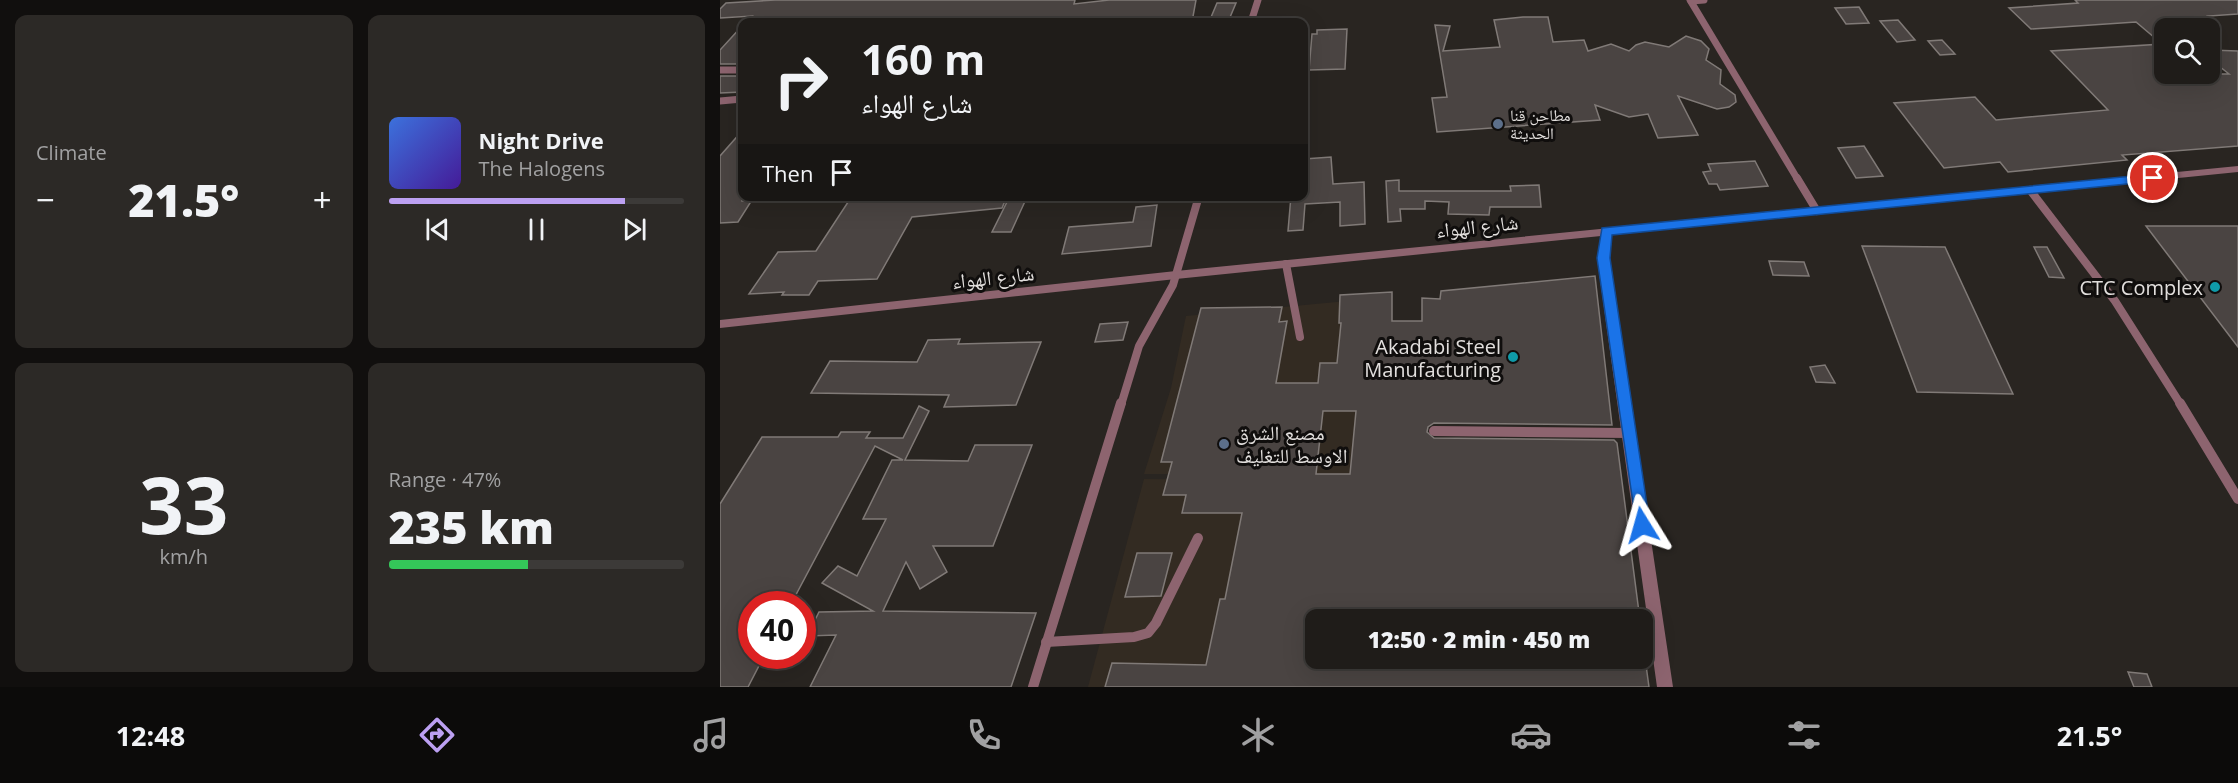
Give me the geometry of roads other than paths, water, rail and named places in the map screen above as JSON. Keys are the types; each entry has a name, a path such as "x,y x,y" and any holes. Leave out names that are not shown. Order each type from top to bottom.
{"street":[{"name":"شارع الهواء","path":"720,324 1176,275 2238,169"},
{"path":"1607,231 1603,258 1665,687"}],"lane":[{"path":"1252,18 1258,0"},
{"path":"1704,0 1690,1 1816,211"},
{"path":"720,70 738,70"},
{"path":"720,101 738,99"},
{"path":"2030,190 2075,243 2122,310 2238,499"},
{"path":"1033,687 1139,346 1176,275 1198,201"},
{"path":"1286,264 1300,337"},
{"path":"1434,431 1629,433"},
{"path":"1046,642 1134,637 1148,633 1156,623 1198,538"}],"place":[{"name":"مطاحن قنا الحديثة","path":"1498,124"},
{"name":"CTC Complex","path":"2215,287"},
{"name":"Akadabi Steel Manufacturing","path":"1513,357"},
{"name":"مصنع الشرق الاوسط للتغليف","path":"1224,444"}]}
